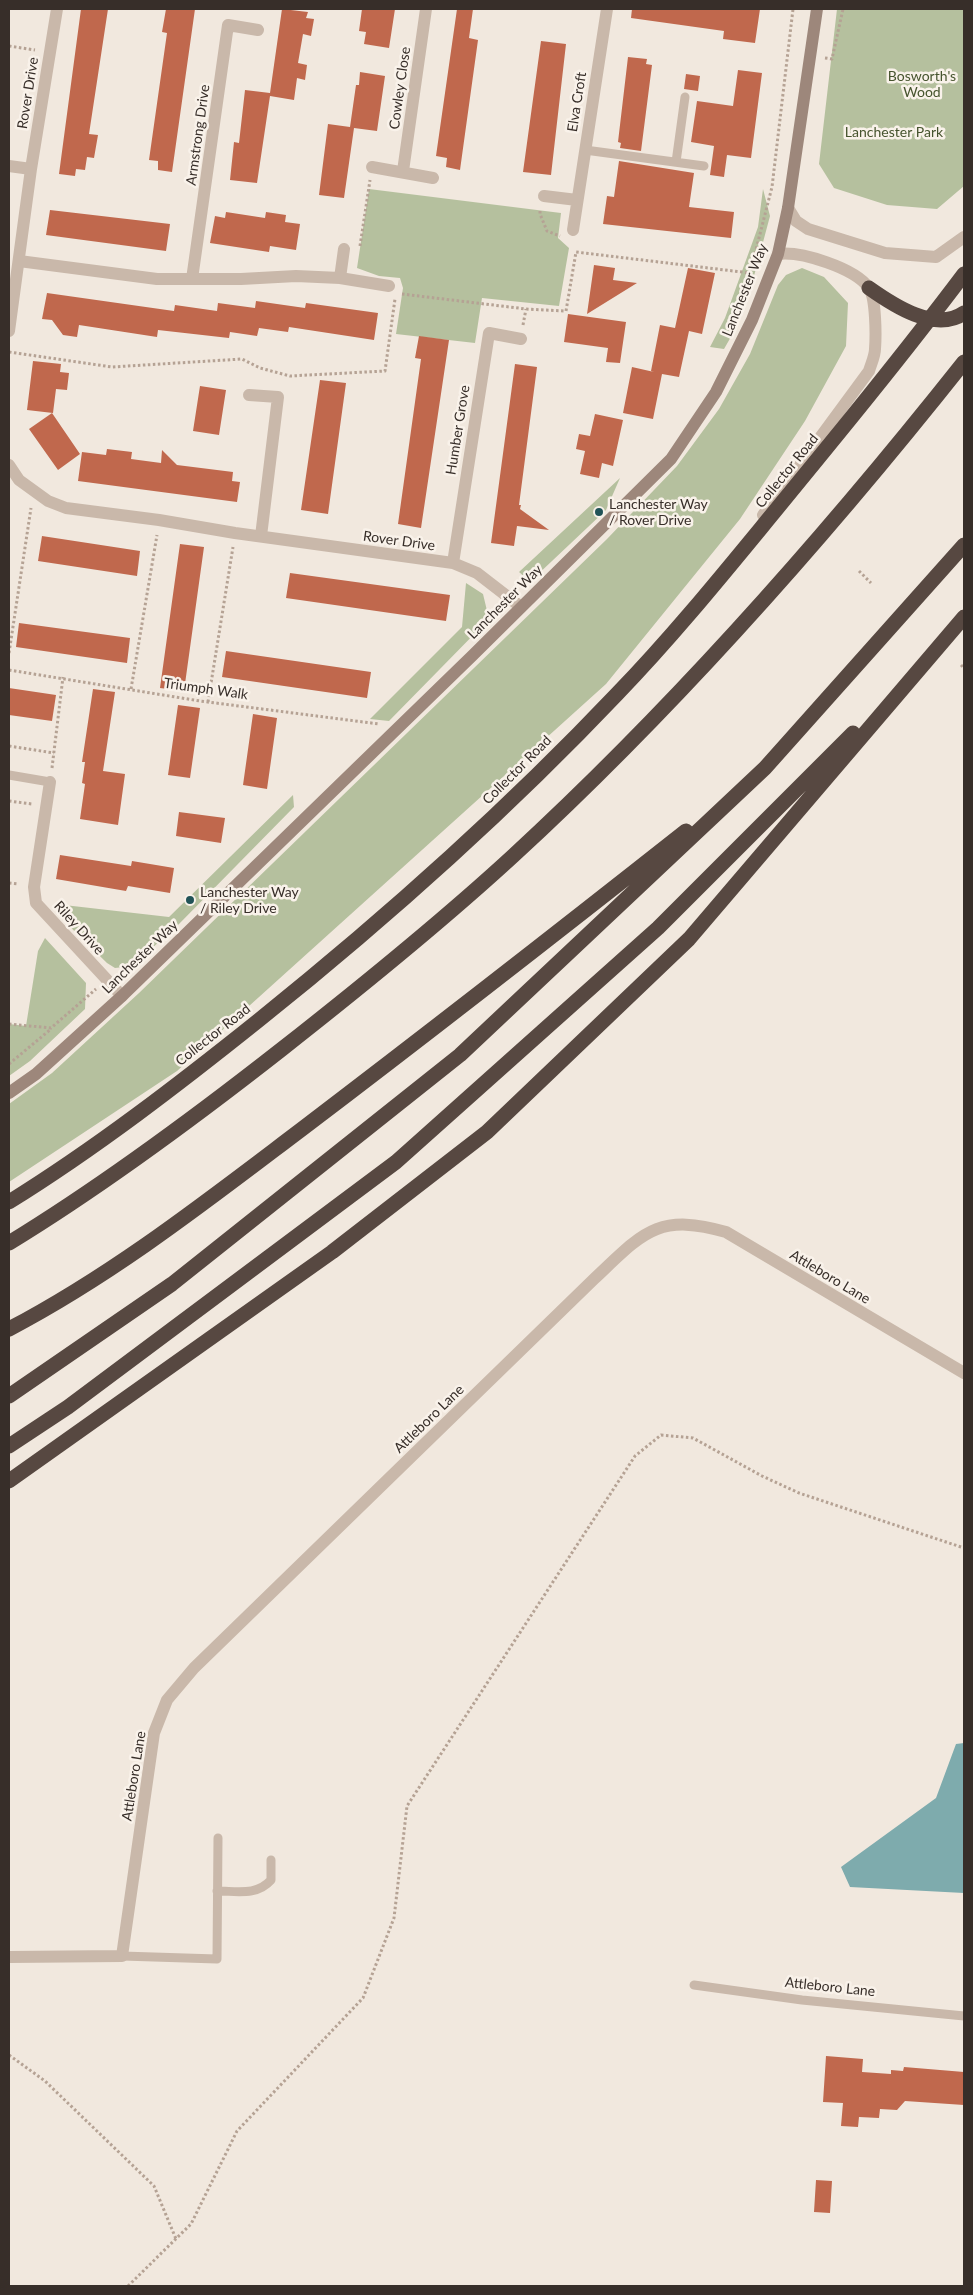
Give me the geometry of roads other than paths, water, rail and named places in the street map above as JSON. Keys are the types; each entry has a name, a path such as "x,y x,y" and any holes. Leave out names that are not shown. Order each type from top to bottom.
{"highway":[{"name":"Collector Road","path":"9,1202 44,1180 198,1069 352,945 488,822 617,694 695,608 882,381 964,274"},
{"path":"869,288 892,305 930,319 956,318 964,312"},
{"path":"9,1243 60,1212 222,1096 378,974 514,856 645,728 829,528 964,362"},
{"path":"9,1396 172,1284 460,1055 765,768 964,545"},
{"path":"9,1481 332,1252 487,1132 689,939 964,617"},
{"path":"9,1446 68,1407 396,1162 658,928 934,652"},
{"path":"9,1329 50,1307 180,1221 455,1013 765,768"}],"street":[{"name":"Rover Drive","path":"9,331 16,263 57,9"},
{"name":"Cowley Close","path":"403,171 426,9"},
{"name":"Elva Croft","path":"570,234 607,9"},
{"name":"Lanchester Way","path":"9,1093 36,1074 122,996 671,459 716,392 752,320 778,254 788,208 817,9"},
{"name":"Armstrong Drive","path":"192,278 228,25 258,30"},
{"path":"9,166 31,169"},
{"path":"372,167 403,171 433,178"},
{"path":"544,196 577,200"},
{"path":"788,208 796,221 808,229 885,253 936,257 964,237"},
{"path":"340,278 344,249"},
{"path":"695,608 869,371 875,350 873,306 869,288 851,273 806,255 778,254"},
{"path":"16,263 157,279 241,279 296,276 340,278 389,286"},
{"name":"Humber Grove","path":"453,563 489,334 522,339"},
{"path":"250,395 278,397 261,536"},
{"name":"Rover Drive","path":"9,466 19,480 48,501 66,508 453,563 478,573 521,607"},
{"name":"Riley Drive","path":"50,782 34,887 36,903 122,996"},
{"name":"Attleboro Lane","path":"122,1956 154,1733 167,1700 194,1668 632,1243 651,1230 676,1223 703,1226 726,1232 959,1370"},
{"path":"9,1957 122,1956"}],"lane":[{"path":"676,162 685,97"},
{"path":"585,150 704,166"},
{"path":"9,776 50,782"},
{"path":"122,1956 217,1959 218,1838"},
{"path":"217,1891 253,1891 264,1887 271,1880 271,1860"},
{"name":"Attleboro Lane","path":"694,1985 802,2000 964,2016"}],"water":[{"path":"964,1743 964,1893 850,1887 841,1867 936,1798 956,1744"}],"place":[{"name":"Lanchester Way / Rover Drive","path":"599,512"},
{"name":"Lanchester Way / Riley Drive","path":"190,900"}],"park label":[{"name":"Bosworth's Wood","path":"922,84"},
{"name":"Lanchester Park","path":"894,132"}]}
